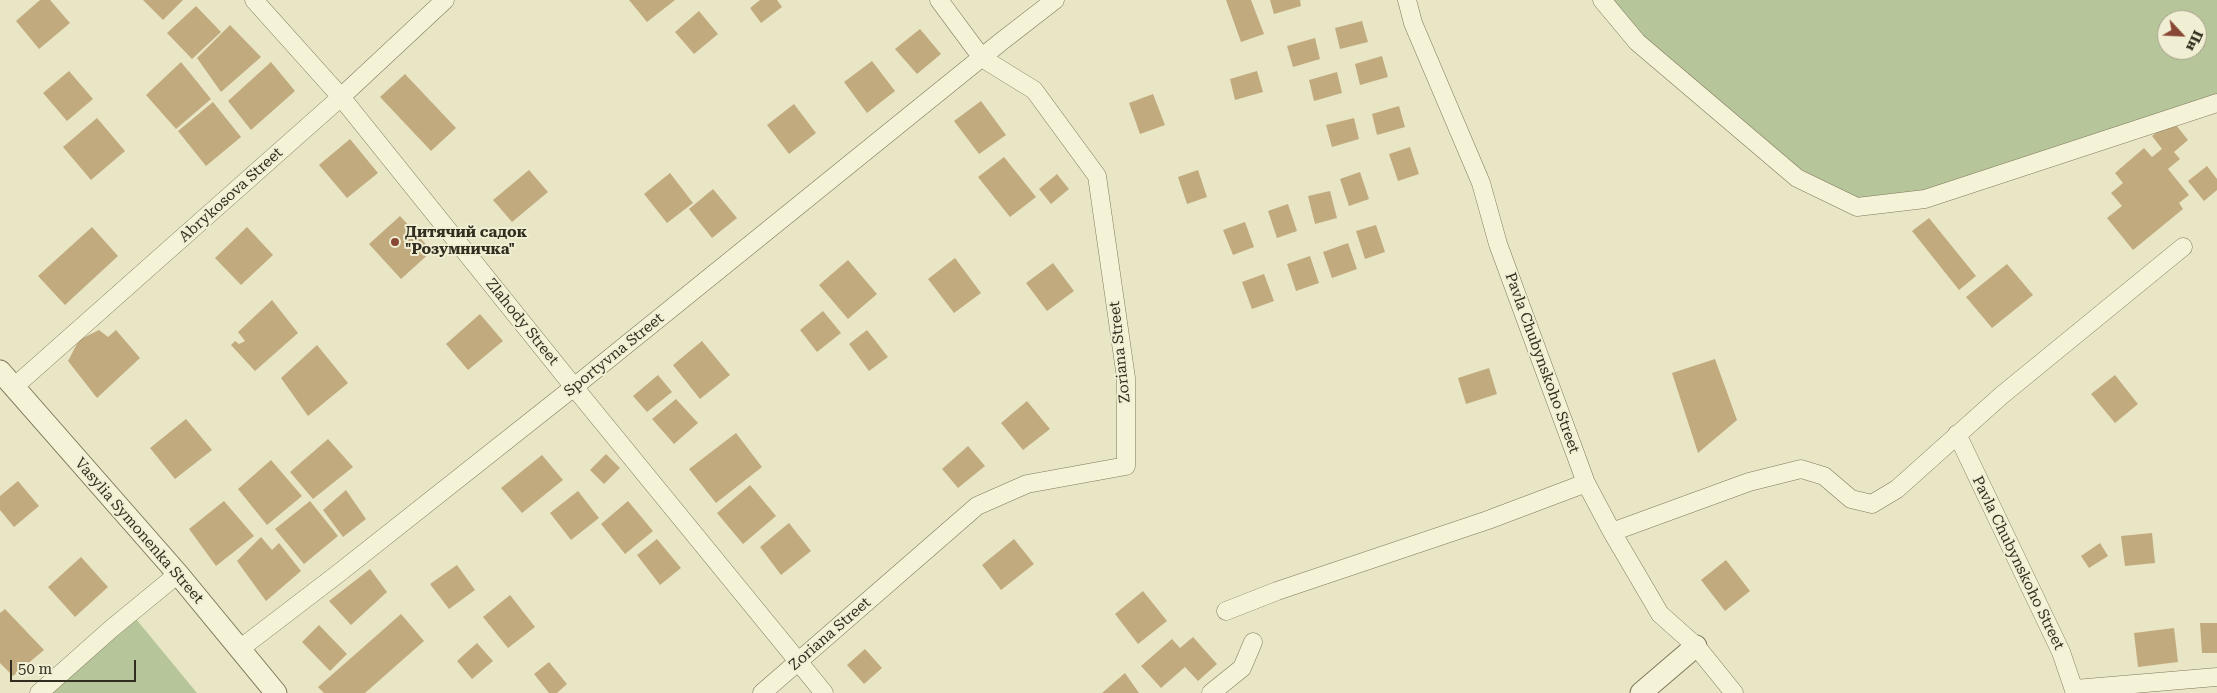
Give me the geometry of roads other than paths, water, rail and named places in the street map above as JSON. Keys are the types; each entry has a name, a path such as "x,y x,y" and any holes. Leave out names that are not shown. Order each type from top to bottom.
{"street":[{"name":"Zlahody Street","path":"254,0 341,97 574,387 824,693"},
{"name":"Abrykosova Street","path":"14,387 341,97 445,0"},
{"path":"939,0 982,58"},
{"name":"Sportyvna Street","path":"241,648 574,387 1055,0"},
{"name":"Pavla Chubynskoho Street","path":"1407,0 1413,24 1481,183 1498,244 1586,482 1612,532 1660,614 1696,646 1734,693"},
{"path":"1602,0 1637,42 1797,178 1856,207 1924,199 2217,103"},
{"name":"Zoriana Street","path":"762,693 977,506 1027,484 1126,466 1126,378 1097,176 1034,90 982,58"},
{"path":"1612,532 1749,482 1801,469 1824,476 1851,499 1872,504 1897,489 1957,434 2183,247"},
{"name":"Vasylia Symonenka Street","path":"0,371 178,574 241,648 276,693"},
{"name":"Pavla Chubynskoho Street","path":"1957,434 2061,652 2075,691"},
{"path":"1226,611 1277,591 1488,520 1586,482"},
{"path":"39,693 111,629 178,574"},
{"path":"1211,693 1242,668 1253,642"},
{"path":"1641,693 1696,646"},
{"path":"2075,691 2217,677"}],"place":[{"name":"Дитячий садок \"Розумничка\"","path":"395,242"}]}
